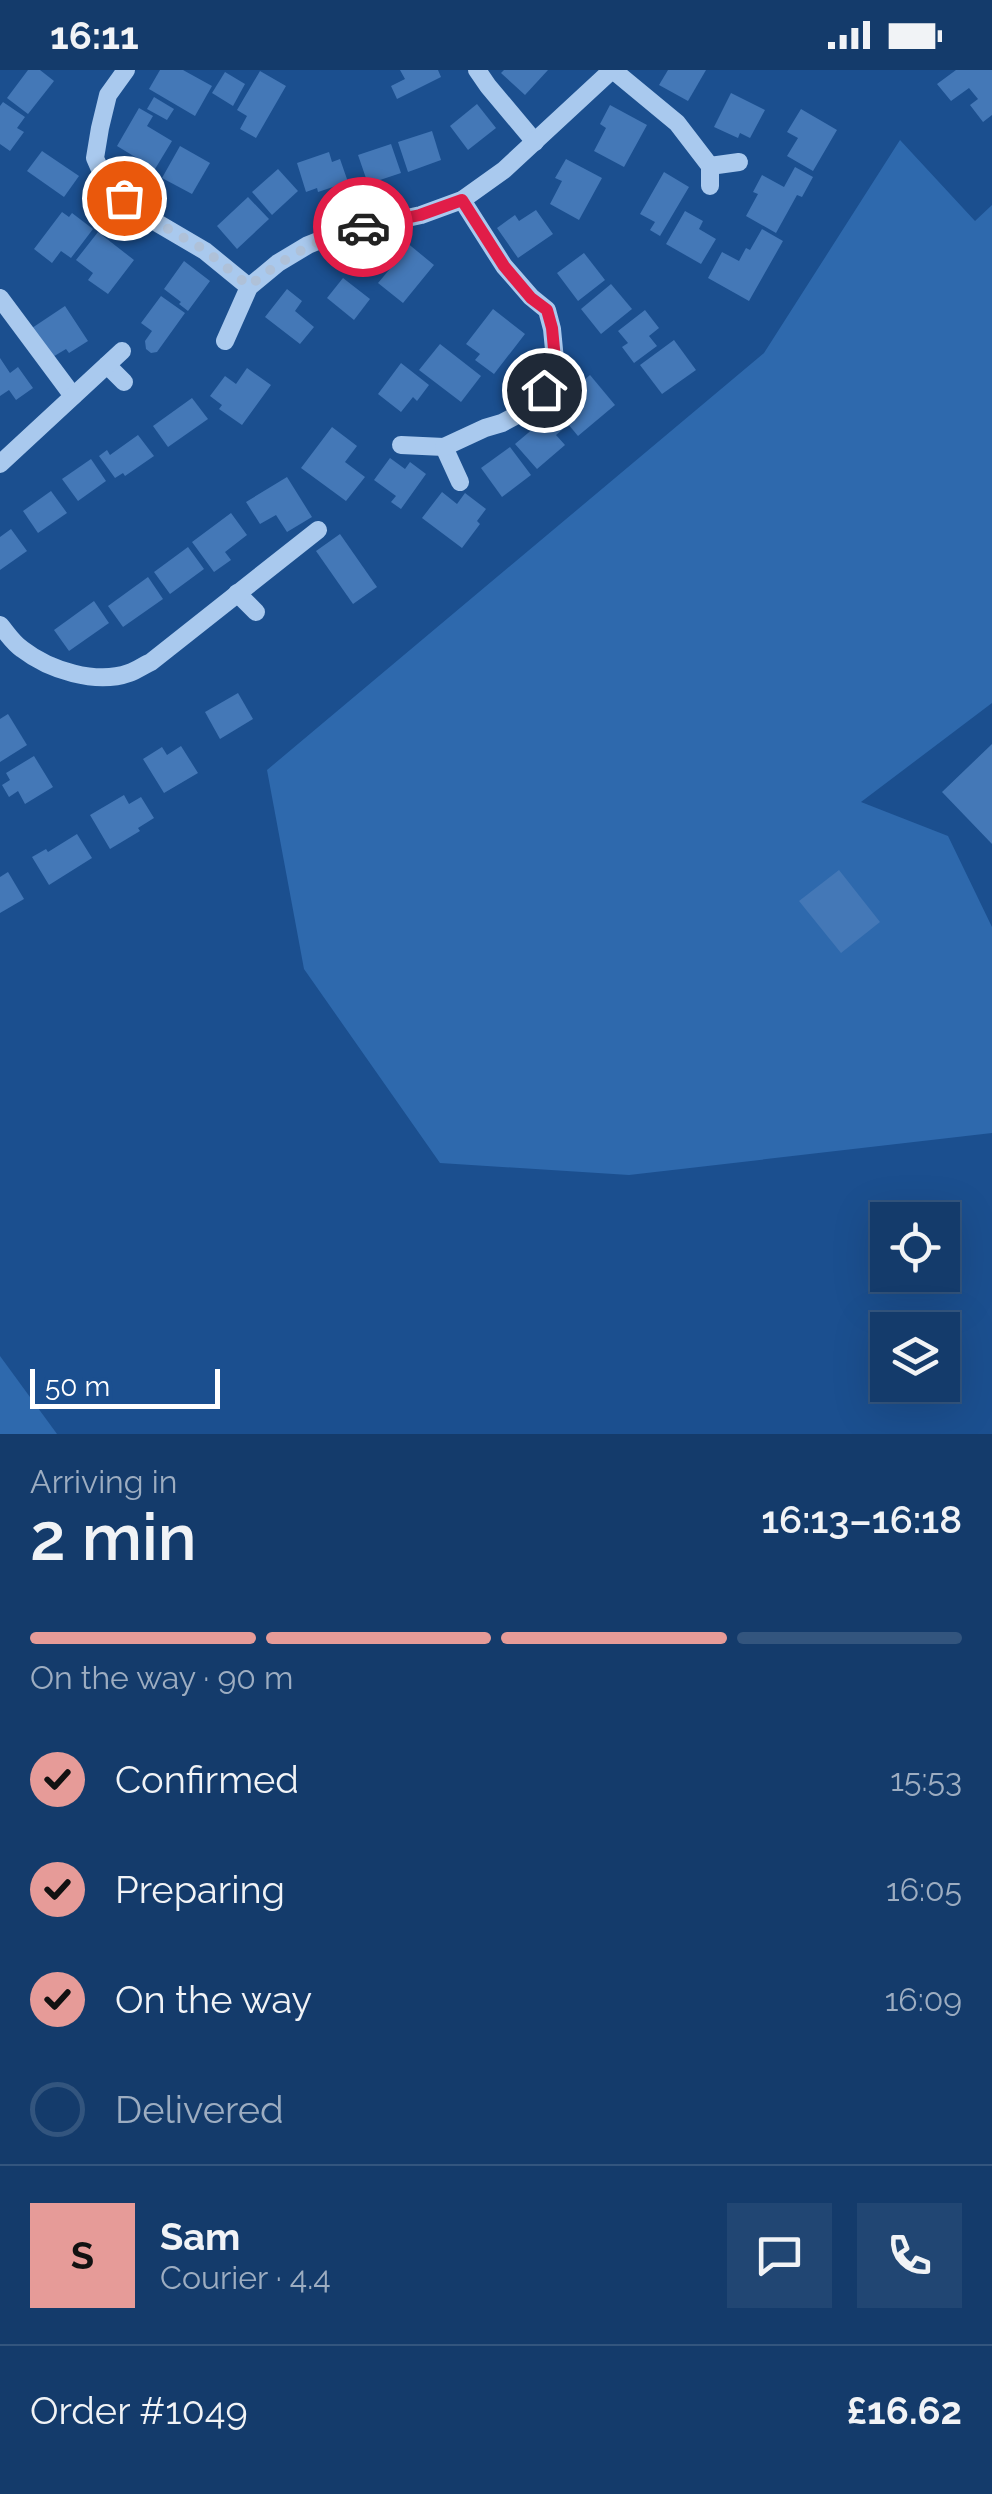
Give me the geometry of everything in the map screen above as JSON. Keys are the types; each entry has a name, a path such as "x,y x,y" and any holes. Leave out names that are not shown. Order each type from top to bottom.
{"street":[{"path":"126,70 108,95 96,158 105,181 142,214 205,250 249,286"},
{"path":"477,70 535,142"},
{"path":"225,340 249,286 278,263 338,233 420,215 462,200 504,170 612,70 677,123 710,176 739,162"},
{"path":"90,84 108,95"},
{"path":"401,446 444,446 502,423 528,409 556,370 547,310 531,298 504,266 462,200"},
{"path":"0,298 73,396"},
{"path":"0,464 122,351"},
{"path":"107,365 124,382"},
{"path":"444,446 460,482"},
{"path":"0,625 18,647 43,663 104,677 128,674 151,662 318,530"},
{"path":"237,593 256,612"}],"shaded area":[{"path":"900,140 975,221 992,205 992,703 861,802 948,836 992,927 992,1133 629,1175 440,1163 304,969 267,770 764,353"},
{"path":"0,1356 57,1434 0,1434"}],"building":[{"path":"28,70 40,70 54,81 28,114 7,98"},
{"path":"160,70 183,70 212,86 195,116 149,89"},
{"path":"400,70 438,70 441,77 397,99 391,86 405,79"},
{"path":"548,70 525,95 501,73"},
{"path":"668,70 706,70 688,101 659,85"},
{"path":"956,70 992,70 992,115 983,122 970,105 978,99 969,88 951,101 937,84"},
{"path":"260,71 286,86 256,138 240,129 247,116 237,110"},
{"path":"225,72 245,84 233,106 212,93"},
{"path":"731,93 765,110 750,138 740,133 738,138 714,127"},
{"path":"154,97 174,109 167,120 147,109"},
{"path":"3,102 25,117 17,128 24,132 10,151 0,144"},
{"path":"477,104 496,128 468,150 450,126"},
{"path":"610,105 647,125 624,167 594,151 606,128 600,124"},
{"path":"139,108 153,116 147,126 172,141 155,169 117,146"},
{"path":"801,109 837,130 813,171 787,156 798,138 787,132"},
{"path":"432,131 441,160 408,172 398,142"},
{"path":"391,144 401,173 368,184 358,155"},
{"path":"180,146 210,163 192,194 162,178"},
{"path":"42,151 79,176 64,197 27,171"},
{"path":"329,152 332,162 340,159 348,182 306,192 297,163"},
{"path":"566,159 602,178 579,220 550,204 562,181 555,178"},
{"path":"795,167 813,177 802,197 797,195 776,233 746,216 758,194 753,192 762,175 784,187"},
{"path":"278,169 298,191 272,215 252,192"},
{"path":"664,172 689,187 660,236 650,230 655,222 640,214"},
{"path":"248,197 269,219 237,249 217,226"},
{"path":"536,210 553,234 518,258 497,228 515,215 519,221"},
{"path":"685,211 703,221 699,229 716,239 701,264 666,244"},
{"path":"62,212 69,217 72,213 93,229 71,258 61,251 52,263 34,249"},
{"path":"762,229 783,241 749,301 708,278 722,252 739,261"},
{"path":"98,232 134,260 108,294 88,280 93,273 76,260"},
{"path":"406,242 434,265 403,303 378,283 400,257 396,253"},
{"path":"584,253 605,280 578,301 557,273"},
{"path":"184,261 210,281 188,311 164,289"},
{"path":"343,278 370,299 354,320 327,298"},
{"path":"611,284 632,309 601,334 581,309"},
{"path":"287,289 302,301 295,311 314,327 300,344 265,317"},
{"path":"161,296 185,313 157,352 151,353 145,341 152,331 141,323"},
{"path":"65,306 88,341 51,358 32,328"},
{"path":"493,309 525,334 494,374 475,360 480,354 466,344"},
{"path":"645,310 659,328 649,336 657,346 634,363 622,347 628,343 618,331"},
{"path":"674,340 696,370 662,394 640,365"},
{"path":"440,344 481,376 461,402 419,370"},
{"path":"0,358 10,373 18,367 33,388 16,400 9,390 0,396"},
{"path":"401,363 429,385 417,401 413,397 401,412 378,394"},
{"path":"247,368 271,385 242,425 219,409 222,405 210,396 225,376 236,384"},
{"path":"590,375 615,405 578,436 553,406"},
{"path":"192,398 208,419 168,447 153,426"},
{"path":"547,409 563,429 556,435 565,445 537,469 515,444 541,422 537,417"},
{"path":"332,427 357,446 345,462 365,477 346,501 301,468"},
{"path":"138,435 154,456 125,476 123,473 115,478 99,456 107,450 110,455"},
{"path":"510,447 531,475 502,497 481,468"},
{"path":"390,458 405,469 410,462 426,474 401,509 391,502 396,496 374,480"},
{"path":"91,459 106,481 78,501 62,479"},
{"path":"287,477 312,517 287,532 276,515 260,524 246,502"},
{"path":"51,491 67,513 38,533 23,511"},
{"path":"442,492 457,504 465,493 486,509 462,548 422,518"},
{"path":"231,513 247,535 225,552 231,560 214,572 192,542"},
{"path":"11,529 27,551 0,570 0,537"},
{"path":"340,534 377,587 353,604 316,551"},
{"path":"188,547 204,569 170,594 154,572"},
{"path":"148,577 163,599 123,627 108,606"},
{"path":"94,601 109,623 69,651 54,630"},
{"path":"238,693 253,719 220,739 205,712"},
{"path":"8,714 27,745 0,762 0,719"},
{"path":"992,744 992,844 942,792"},
{"path":"181,746 198,773 164,793 143,759 162,747 167,755"},
{"path":"34,756 53,787 25,804 18,791 9,797 2,785 10,780 6,773"},
{"path":"124,795 129,804 141,797 154,818 110,849 90,815"},
{"path":"77,834 92,858 49,885 32,857"},
{"path":"839,870 880,922 841,953 799,901"},
{"path":"8,872 24,899 0,913 0,877"}],"way so far":[{"path":"124,198 142,214 205,250 249,286 308,245 363,227"}],"route":[{"path":"363,227 420,215 462,200 504,266 531,298 547,310 556,370 544,390"}]}
